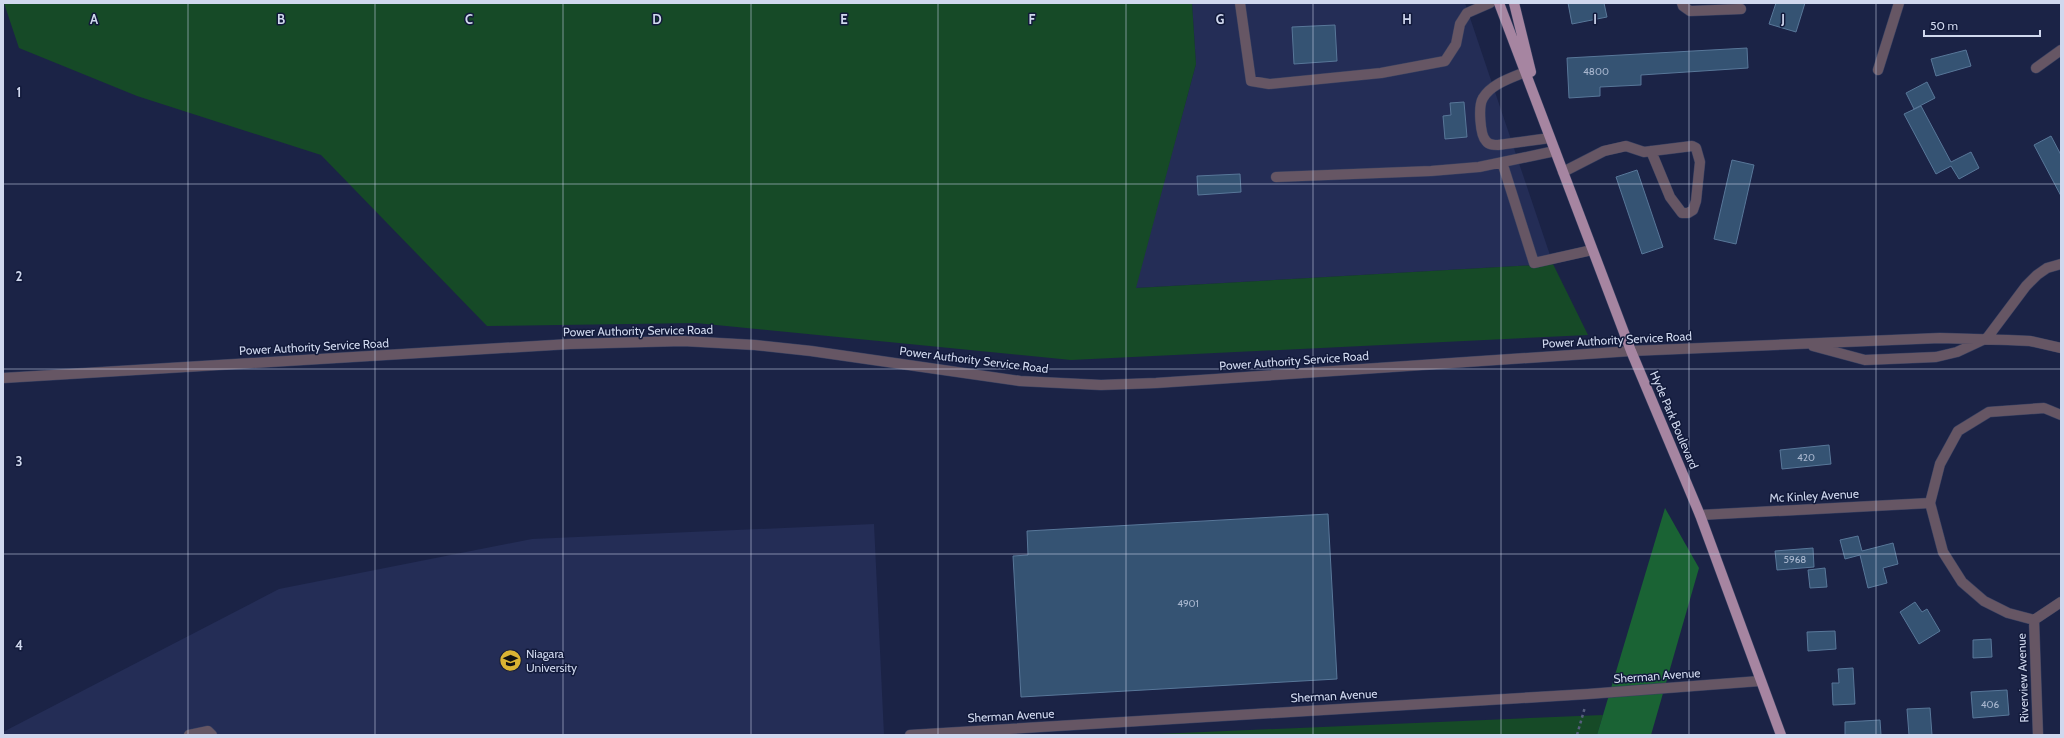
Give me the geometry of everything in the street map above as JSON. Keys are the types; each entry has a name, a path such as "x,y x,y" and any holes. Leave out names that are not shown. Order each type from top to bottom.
{"main road":[{"name":"Hyde Park Boulevard","path":"1499,3 1631,351 1700,515 1781,735"},
{"name":"Hyde Park Boulevard","path":"1514,3 1542,116"}],"street":[{"path":"1240,3 1251,81 1270,84 1381,73 1445,61 1456,44 1460,24 1467,13 1490,3"},
{"path":"1682,3 1683,6 1690,11 1741,9"},
{"path":"1878,70 1899,3"},
{"path":"2036,68 2061,50"},
{"path":"1525,72 1499,83 1483,98 1480,108 1485,141 1498,145 1550,138"},
{"path":"1563,172 1604,151 1626,146 1644,152 1651,151 1692,146 1696,148 1700,162 1696,201 1693,210 1682,214 1673,204 1651,151"},
{"path":"1276,177 1431,172 1478,167 1555,151"},
{"path":"1502,162 1534,263 1592,250"},
{"path":"1803,343 1865,360 1946,356 1987,338 2026,286 2037,275 2047,268 2061,264"},
{"name":"Power Authority Service Road","path":"3,378 570,344 668,341 755,345 811,351 994,378 1046,383 1101,385 1164,383 1631,351 1803,343 1940,338 1987,338 2030,341 2061,348"},
{"path":"2061,415 2044,408 1989,412 1958,431 1940,464 1930,503 1943,552 1962,582 1984,601 2008,613 2034,620 2061,602"},
{"name":"Mc Kinley Avenue","path":"1700,515 1930,503"},
{"name":"Riverview Avenue","path":"2034,620 2038,735"},
{"name":"Sherman Avenue","path":"910,735 1588,694 1760,681"},
{"path":"189,735 208,731 212,735"}],"path":[{"path":"1577,735 1588,694"}],"shaded area":[{"path":"1192,3 1465,3 1553,264 1135,288 1196,64"},
{"name":"Niagara University","path":"874,524 884,735 3,735 3,732 279,589 532,539"}],"green space":[{"path":"4,3 1192,3 1196,64 1136,288 1553,264 1588,335 1071,360 696,323 487,326 321,155 137,96 19,48"},
{"path":"1665,508 1699,568 1651,735 1597,735"},
{"path":"1603,715 1597,735 1157,735 1157,734"}],"building":[{"path":"1568,3 1604,3 1607,17 1572,24"},
{"path":"1776,3 1805,3 1796,32 1769,24"},
{"path":"1335,25 1337,61 1294,64 1292,27"},
{"path":"1747,48 1748,68 1641,75 1641,85 1600,87 1600,96 1569,98 1567,58"},
{"path":"1966,50 1971,66 1936,76 1931,59"},
{"path":"1927,82 1935,98 1914,109 1906,93"},
{"path":"1464,102 1467,137 1445,139 1443,116 1451,115 1450,103"},
{"path":"1921,106 1951,162 1971,152 1979,168 1959,179 1951,166 1936,174 1904,114"},
{"path":"2051,136 2061,155 2061,196 2034,145"},
{"path":"1732,160 1754,165 1736,244 1714,239"},
{"path":"1637,170 1663,247 1642,254 1616,177"},
{"path":"1240,174 1241,192 1198,195 1197,176"},
{"path":"1829,445 1831,464 1782,469 1780,450"},
{"path":"1328,514 1337,679 1021,697 1013,556 1028,555 1027,531"},
{"path":"1858,536 1862,551 1893,543 1898,564 1883,568 1887,583 1868,588 1860,555 1845,559 1840,540"},
{"path":"1813,548 1814,567 1777,570 1775,551"},
{"path":"1825,568 1827,587 1810,588 1808,570"},
{"path":"1915,602 1922,612 1927,609 1940,631 1919,644 1900,612"},
{"path":"1835,631 1836,649 1808,651 1807,632"},
{"path":"1991,639 1992,657 1973,658 1973,640"},
{"path":"1853,668 1855,704 1833,705 1832,683 1839,683 1838,669"},
{"path":"2007,690 2009,715 1973,718 1971,692"},
{"path":"1930,708 1932,735 1909,735 1907,709"},
{"path":"1880,720 1881,735 1845,735 1845,722"}],"place":[{"name":"Niagara University","path":"511,661"}]}
